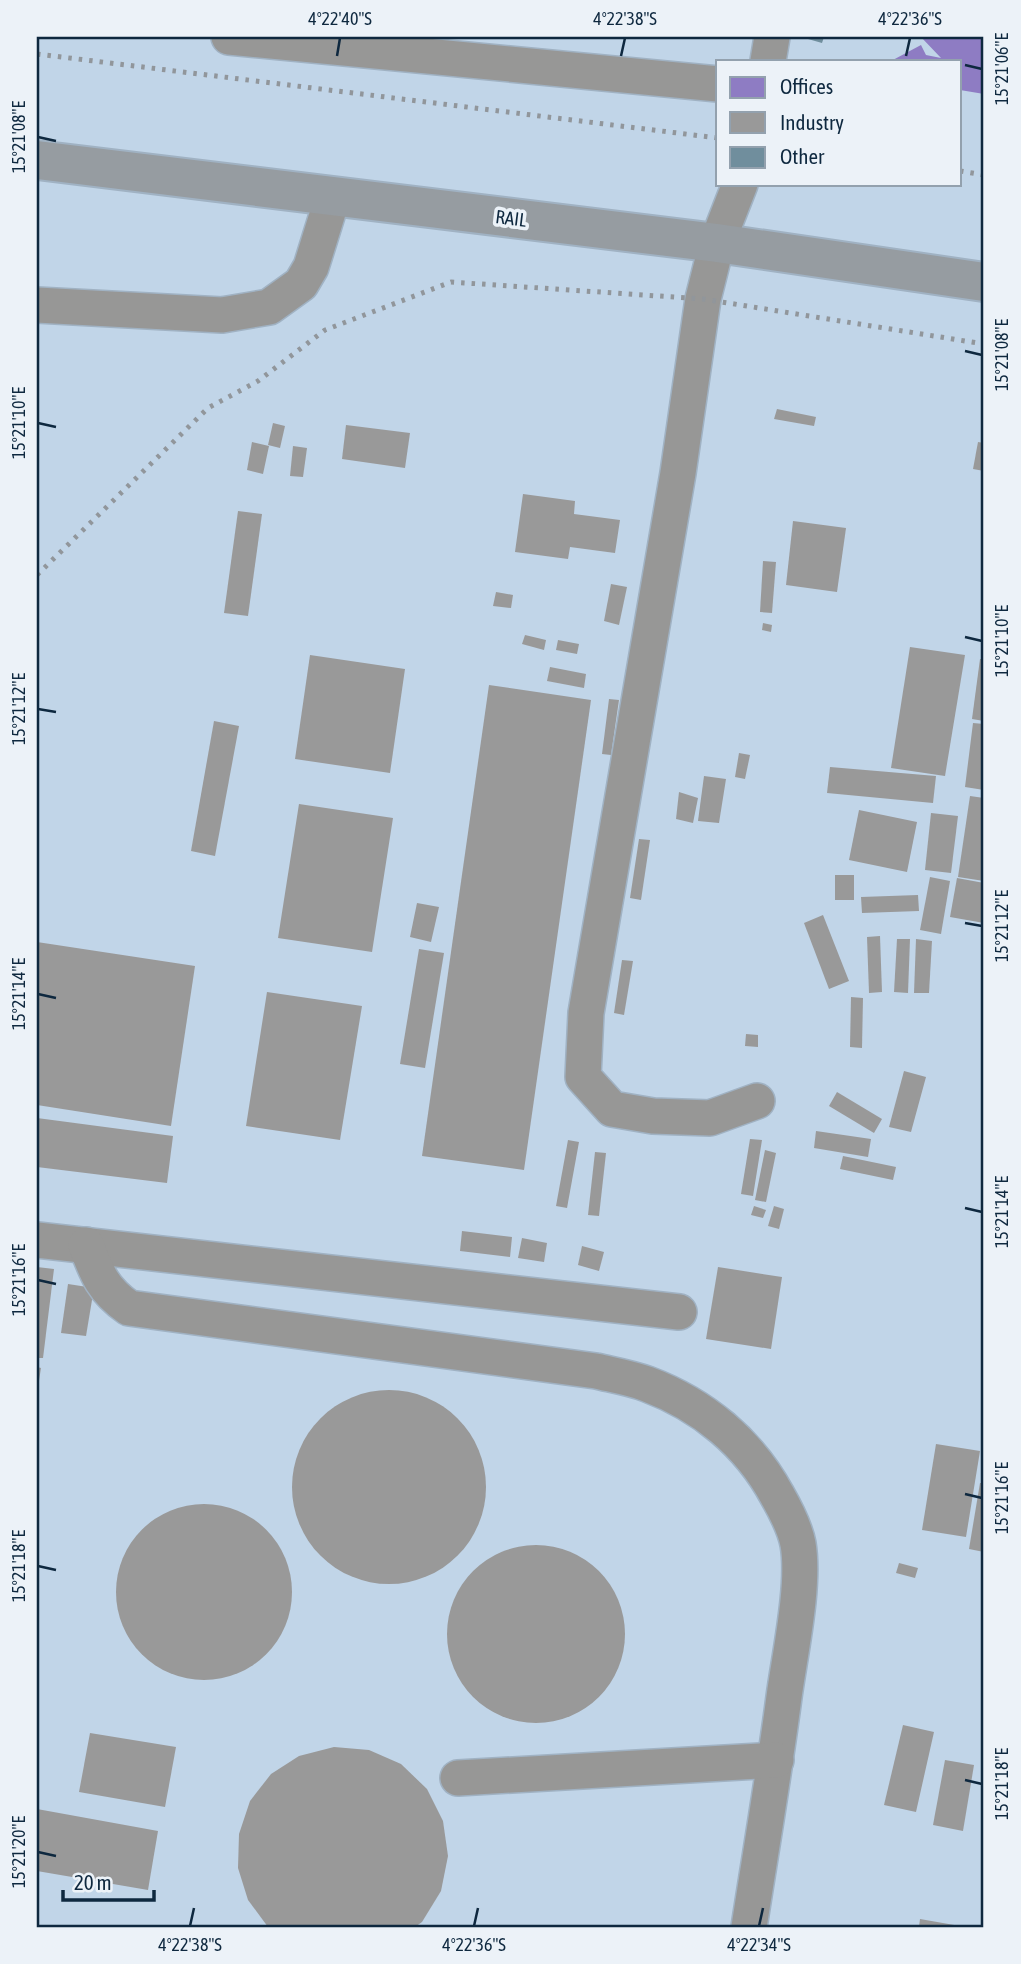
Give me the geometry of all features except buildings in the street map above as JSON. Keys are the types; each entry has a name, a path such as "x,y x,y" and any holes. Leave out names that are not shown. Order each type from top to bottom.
{"main road":[{"name":"RAIL","path":"37,160 717,243 984,282"}],"street":[{"path":"229,37 716,84"},
{"path":"768,60 772,37"},
{"path":"739,186 717,243 703,299 676,486 586,1013 583,1077 612,1109 653,1116 710,1118 757,1101"},
{"path":"37,305 222,315 269,307 301,284 311,267 333,196"},
{"path":"37,1240 679,1312"},
{"path":"86,1245 98,1276 111,1296 129,1308 596,1371 646,1384 685,1401 746,1447 782,1503 798,1543 799,1589 776,1760 749,1927"},
{"path":"458,1778 776,1760"}],"railway":[{"path":"37,54 716,138"},
{"path":"962,171 984,175"},
{"path":"37,575 208,408 258,381 325,330 451,282 703,299 984,344"}]}
